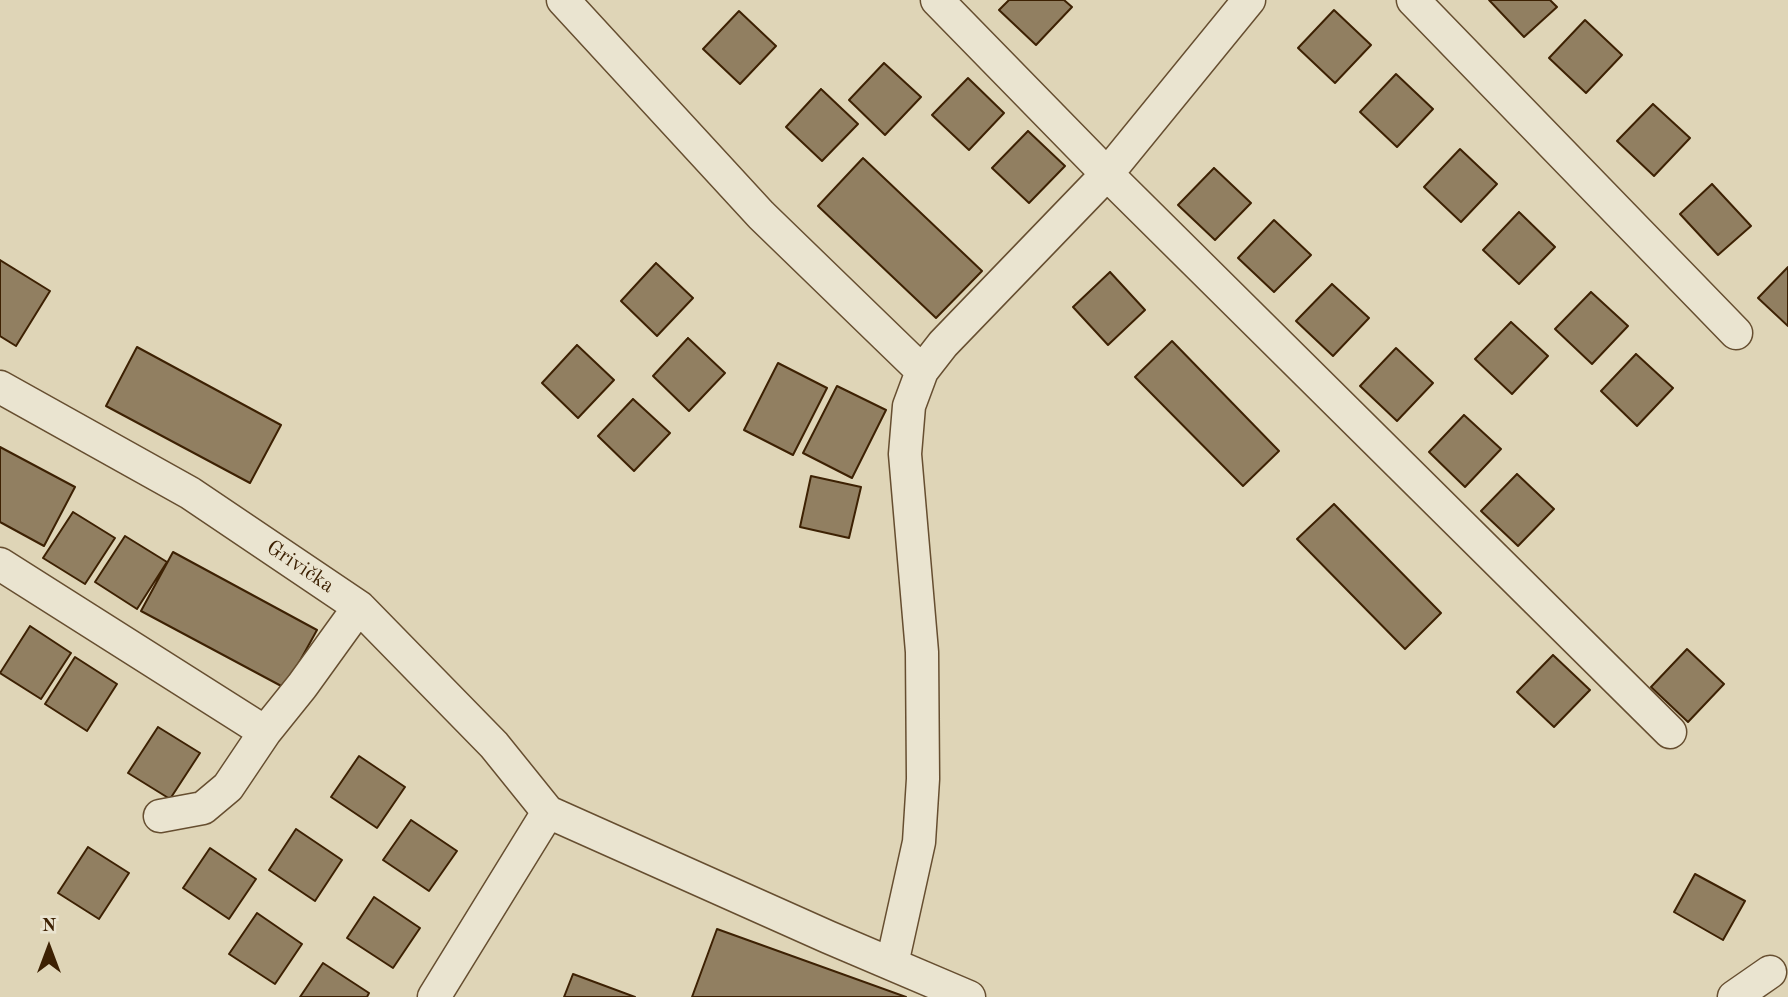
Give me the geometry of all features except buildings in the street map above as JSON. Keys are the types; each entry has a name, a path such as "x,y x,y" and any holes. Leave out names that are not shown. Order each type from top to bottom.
{"street":[{"path":"563,0 761,215 922,371"},
{"path":"937,0 1107,174 1670,732"},
{"path":"892,964 919,842 923,779 922,652 905,454 909,406 922,371 943,344 1107,174 1249,0"},
{"path":"1413,0 1736,332"},
{"name":"Grivička","path":"0,387 190,493 359,607 494,745 548,812"},
{"path":"0,565 265,732"},
{"path":"160,816 203,808 228,787 265,732 359,607"},
{"path":"434,997 548,812 970,997"},
{"path":"1734,997 1770,972"}]}
